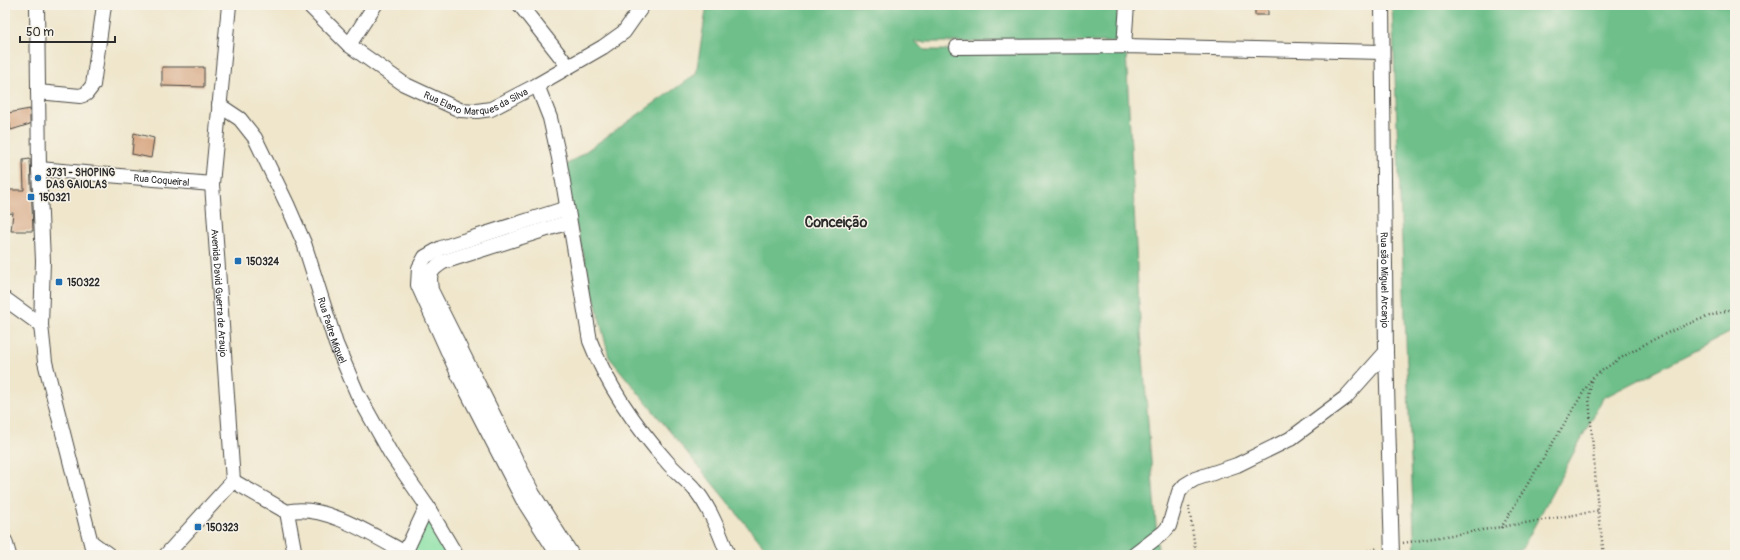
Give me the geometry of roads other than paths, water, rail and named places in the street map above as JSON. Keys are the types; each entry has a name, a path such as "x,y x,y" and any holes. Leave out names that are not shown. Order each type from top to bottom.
{"street":[{"path":"37,5 39,168 43,260 41,325 46,362 92,548 109,555"},
{"path":"38,92 80,96 89,91 93,86 104,5"},
{"name":"Avenida David Guerra de Araujo","path":"229,5 212,184 233,481"},
{"name":"Rua Elano Marques da Silva","path":"309,5 349,46 404,84 460,110 477,112 491,109 603,47 624,32 643,5"},
{"path":"349,46 375,5"},
{"path":"520,5 568,66"},
{"path":"1124,46 1126,5"},
{"name":"Rua são Miguel Arcanjo","path":"1382,5 1386,352 1392,555"},
{"path":"957,47 1124,46 1382,52"},
{"path":"536,85 550,118 590,341 601,368 621,404 669,464 697,492 717,526 728,555"},
{"name":"Rua Padre Miguel","path":"219,105 240,119 255,138 288,204 304,243 336,344 357,393 391,454 427,506 456,555"},
{"name":"Rua Coqueiral","path":"39,168 212,184"},
{"path":"558,555 516,486 462,383 418,285 419,268 425,257 441,248 568,215"},
{"path":"568,215 443,262 433,269 429,277 431,290 525,480 572,555"},
{"path":"5,300 41,325"},
{"path":"1134,555 1164,532 1169,526 1179,492 1185,485 1195,479 1237,465 1290,439 1345,398 1386,352"},
{"path":"166,555 233,481 287,512 297,509 309,510 342,520 407,554 427,506"},
{"path":"287,512 295,555"},
{"path":"5,541 9,555"}],"place":[{"name":"3731 - SHOPING DAS GAIOLAS","path":"38,178"},
{"name":"150321","path":"31,197"},
{"name":"150324","path":"238,261"},
{"name":"150322","path":"59,282"},
{"name":"150323","path":"198,527"}],"district":[{"name":"Conceição","path":"836,222"}]}
